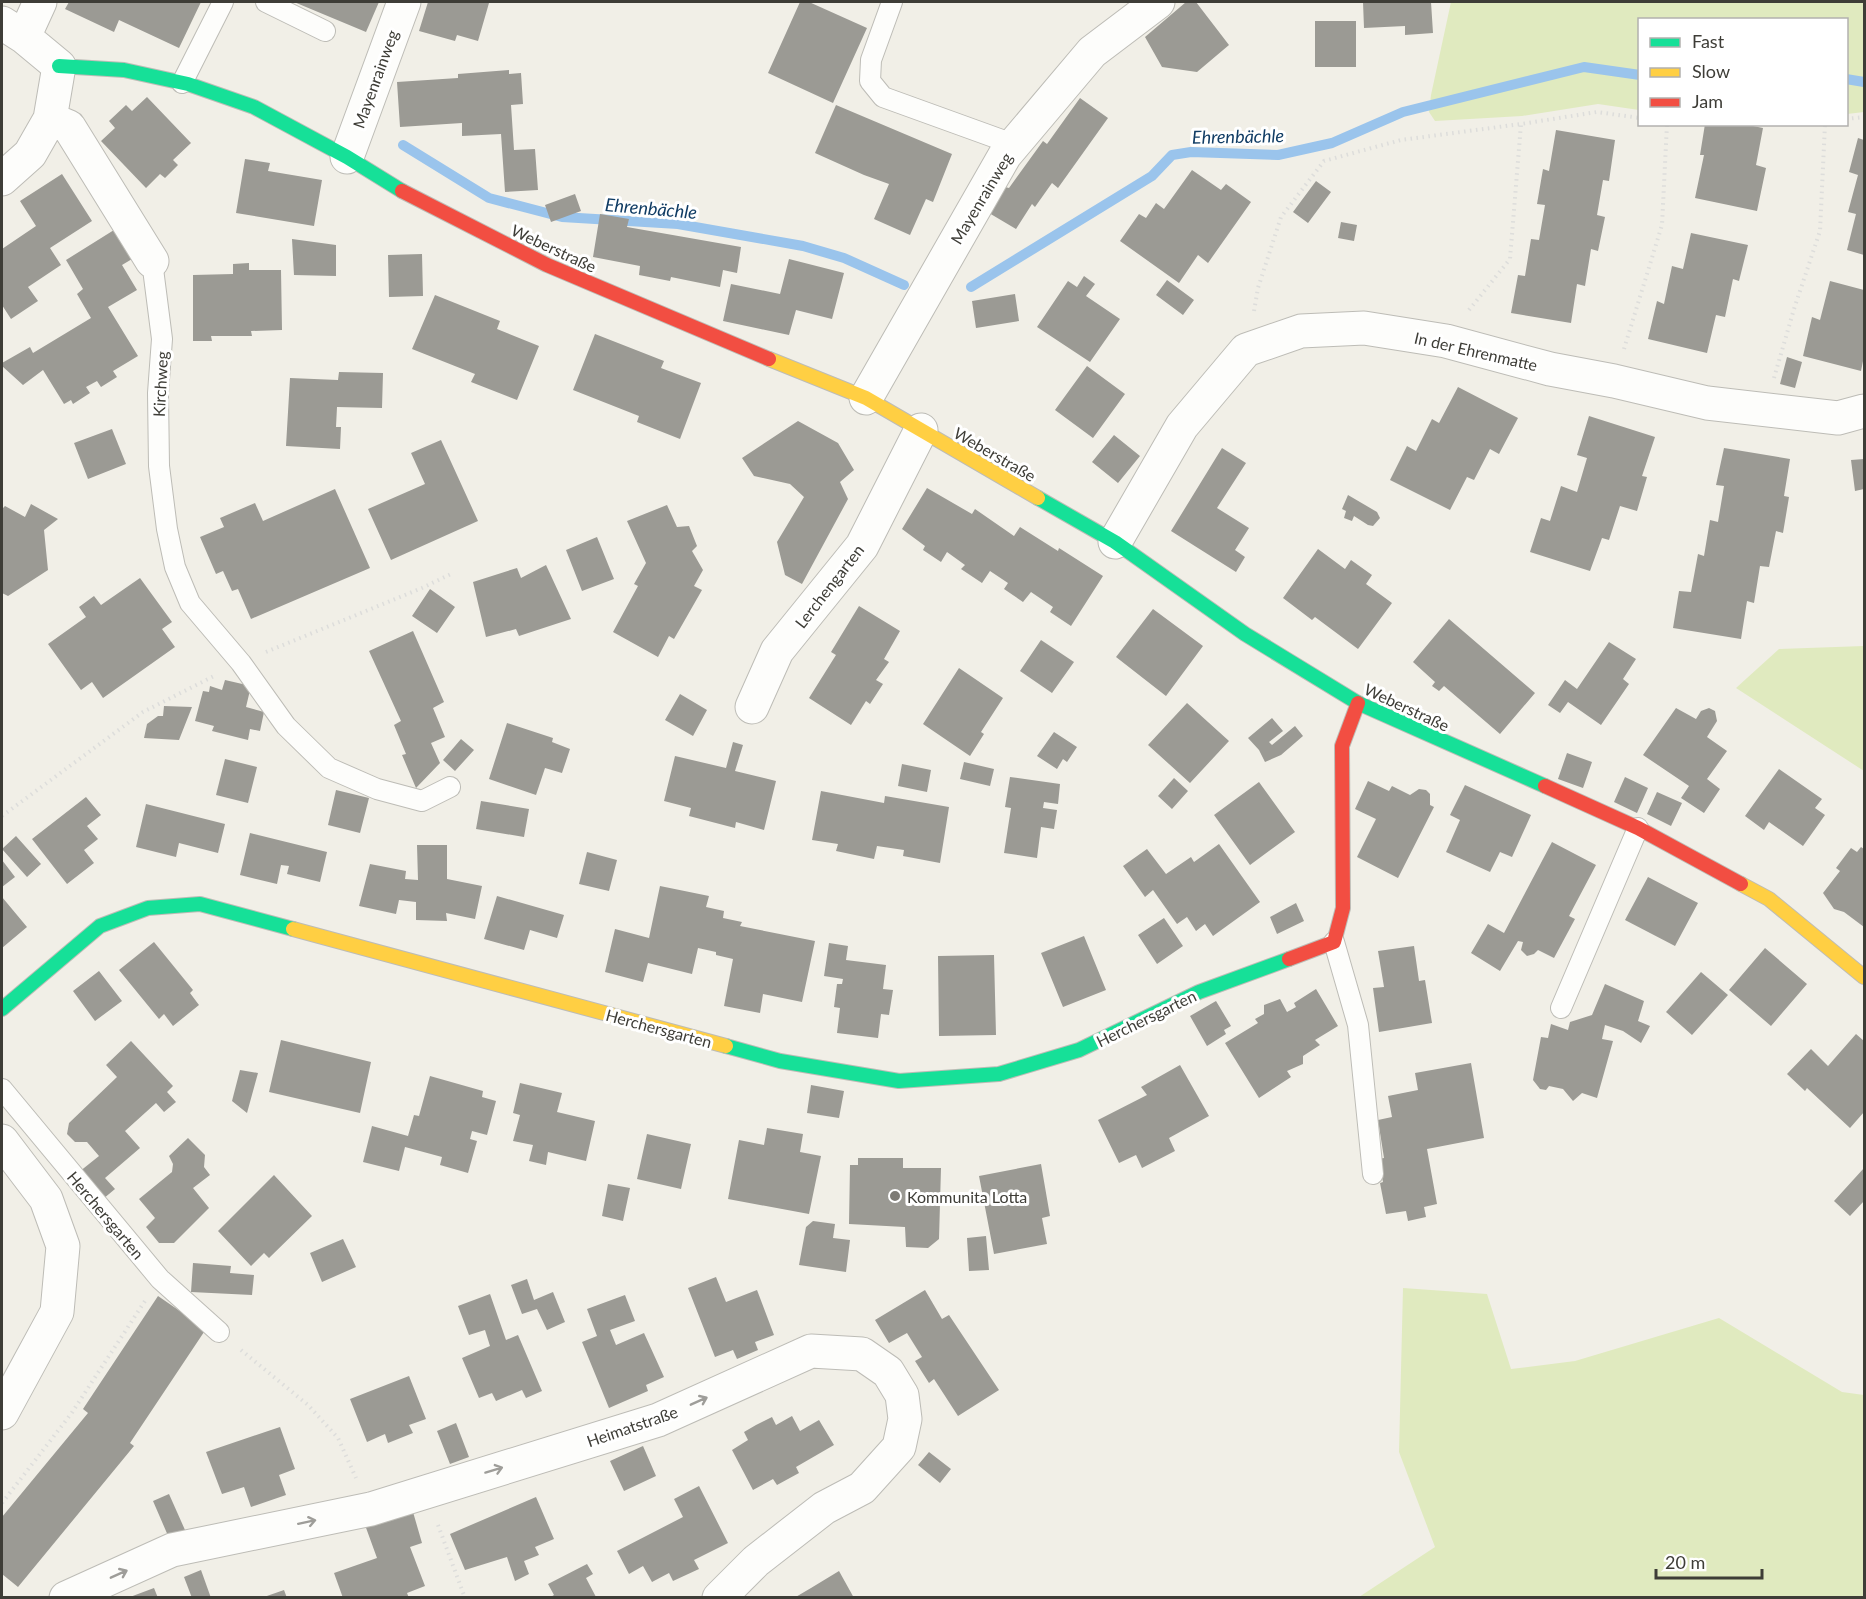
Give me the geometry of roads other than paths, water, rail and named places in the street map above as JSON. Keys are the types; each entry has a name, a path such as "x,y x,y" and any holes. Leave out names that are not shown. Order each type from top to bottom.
{"street":[{"path":"2,179 30,154 50,119 60,66 13,30 40,2"},
{"name":"Mayenrainweg","path":"347,157 404,2"},
{"name":"Mayenrainweg","path":"866,398 1005,154 1092,52 1158,2"},
{"name":"Weberstraße","path":"60,66 124,70 182,83 254,107 347,157 397,189 547,265 866,398 1115,542 1245,634 1358,703 1638,828 1769,898 1864,977"},
{"name":"Kirchweg","path":"50,119 69,128 152,261"},
{"name":"In der Ehrenmatte","path":"1115,542 1182,426 1246,350 1301,331 1364,328 1446,341 1550,369 1614,381 1707,403 1838,418 1864,411"},
{"name":"Lerchengarten","path":"752,707 777,651 862,546 921,430"},
{"path":"1334,942 1343,908 1342,746 1358,703"},
{"name":"Herchersgarten","path":"2,1009 100,926 148,908 200,904 780,1061 899,1081 999,1074 1079,1050 1199,992 1334,942"},
{"path":"2,1141 46,1198 63,1246 57,1312 2,1413"},
{"name":"Heimatstraße","path":"66,1598 172,1550 371,1509 658,1419 811,1351 862,1354 888,1372 902,1395 905,1419 899,1448 862,1488 824,1508 756,1562 719,1598"}],"lane":[{"path":"182,83 223,2"},
{"path":"266,2 325,31"},
{"path":"892,2 871,60 870,81 883,98 1014,144"},
{"name":"Kirchweg","path":"152,261 162,339 158,393 159,466 167,529 176,567 190,603 241,663 286,726 329,768 377,789 422,801 450,787"},
{"path":"1562,1008 1638,828"},
{"path":"1334,942 1358,1024 1373,1174"},
{"name":"Herchersgarten","path":"2,1089 160,1279 219,1332"}],"waterway":[{"name":"Ehrenbächle","path":"971,287 1152,176 1172,155 1191,152 1278,155 1332,143 1403,112 1584,67 1638,75"},
{"name":"Ehrenbächle","path":"1848,79 1864,82"},
{"name":"Ehrenbächle","path":"403,145 489,198 562,217 678,224 803,246 844,258 904,285"}],"place":[{"name":"Kommunita Lotta","path":"895,1196"}]}
